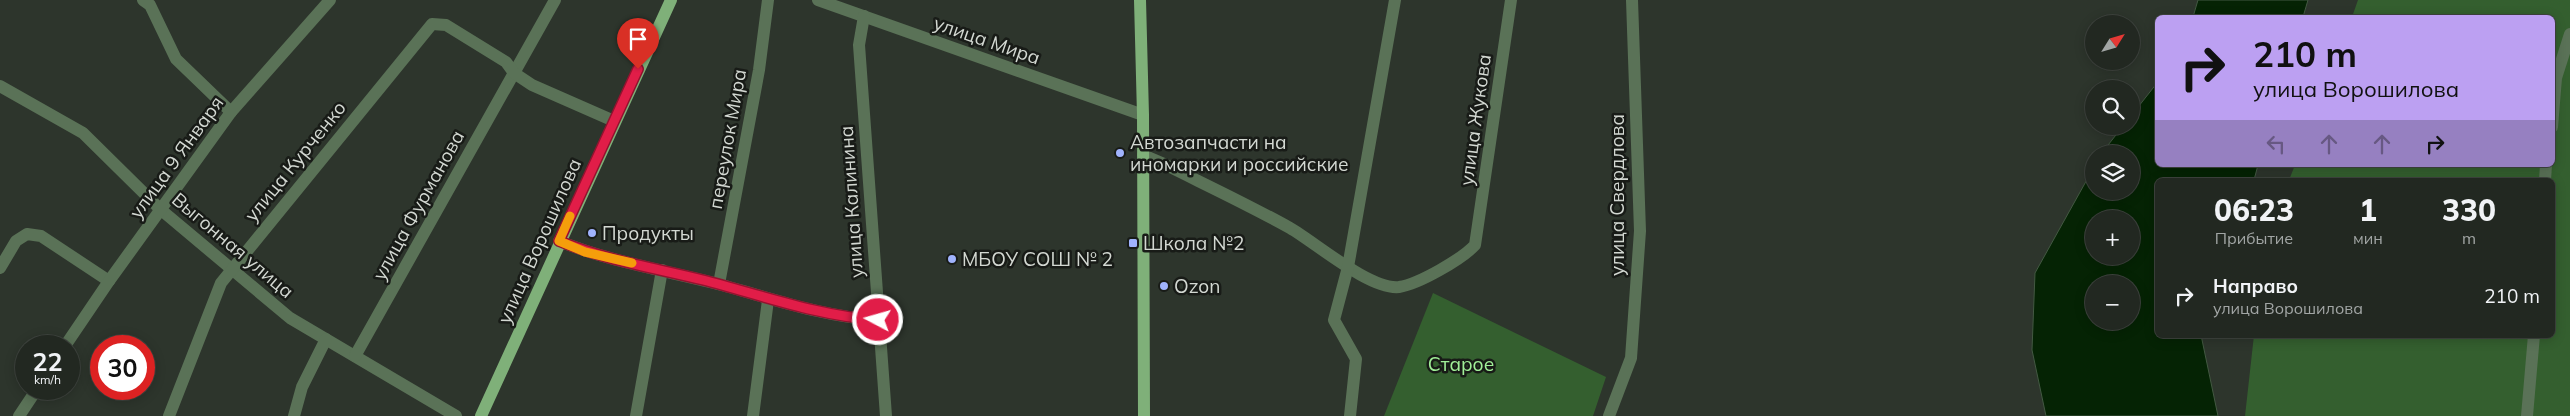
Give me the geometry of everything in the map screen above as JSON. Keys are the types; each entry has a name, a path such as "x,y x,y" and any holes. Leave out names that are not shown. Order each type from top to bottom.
{"main road":[{"name":"улица Ворошилова","path":"481,416 559,241 671,0"},
{"path":"1140,0 1143,115 1144,416"}],"street":[{"path":"143,0 150,5 176,60 231,112"},
{"name":"улица 9 Января","path":"72,335 231,112 330,0"},
{"name":"улица Фурманова","path":"355,356 555,0"},
{"name":"переулок Мира","path":"719,284 759,70 768,0"},
{"name":"улица Мира","path":"818,0 1143,115"},
{"path":"1350,416 1356,359 1334,320 1348,267 1395,0"},
{"name":"улица Жукова","path":"1348,267 1382,284 1400,286 1432,274 1465,256 1475,245 1511,0"},
{"name":"улица Свердлова","path":"1609,416 1631,358 1640,232 1632,0"},
{"name":"улица Калинина","path":"864,16 859,45 886,416"},
{"name":"улица Курченко","path":"169,416 221,283 232,267 432,24 446,25 506,62 514,73"},
{"path":"2555,90 2556,78 2570,34"},
{"path":"514,73 532,85 614,121"},
{"name":"Выгонная улица","path":"0,86 84,133 160,210 232,267 290,318 456,416"},
{"path":"1143,155 1290,229 1348,267"},
{"path":"0,268 16,242 28,234 41,236 109,281"},
{"path":"559,241 585,252 719,284 768,300 860,319 878,320"},
{"path":"636,416 662,270"},
{"path":"753,416 768,300"},
{"path":"294,416 302,387 326,338"},
{"path":"2527,416 2534,338"},
{"path":"19,416 30,400"}],"green space":[{"path":"2358,0 2570,0 2570,416 2245,416 2254,338 2555,338 2555,178 2290,178 2294,167 2555,167 2555,15 2353,15"},
{"name":"Старое","path":"1433,293 1606,377 1593,416 1384,416"}],"shaded area":[{"path":"2198,0 2308,0 2304,15 2194,15"},
{"path":"2155,86 2155,167 2257,167 2255,178 2155,178 2155,338 2202,338 2218,416 2046,416 2032,350 2035,273 2085,183 2085,200 2140,200 2140,145 2108,145 2116,135 2140,135 2140,105"}],"slow traffic":[{"path":"570,216 559,241 585,252 632,263"}],"place":[{"name":"Автозапчасти на иномарки и российские","path":"1120,153"},
{"name":"Продукты","path":"592,233"},
{"name":"Школа №2","path":"1133,243"},
{"name":"МБОУ СОШ № 2","path":"952,259"},
{"name":"Ozon","path":"1164,286"}],"route":[{"path":"638,69 559,241 585,252 719,284 768,300 860,319 878,320"}]}
